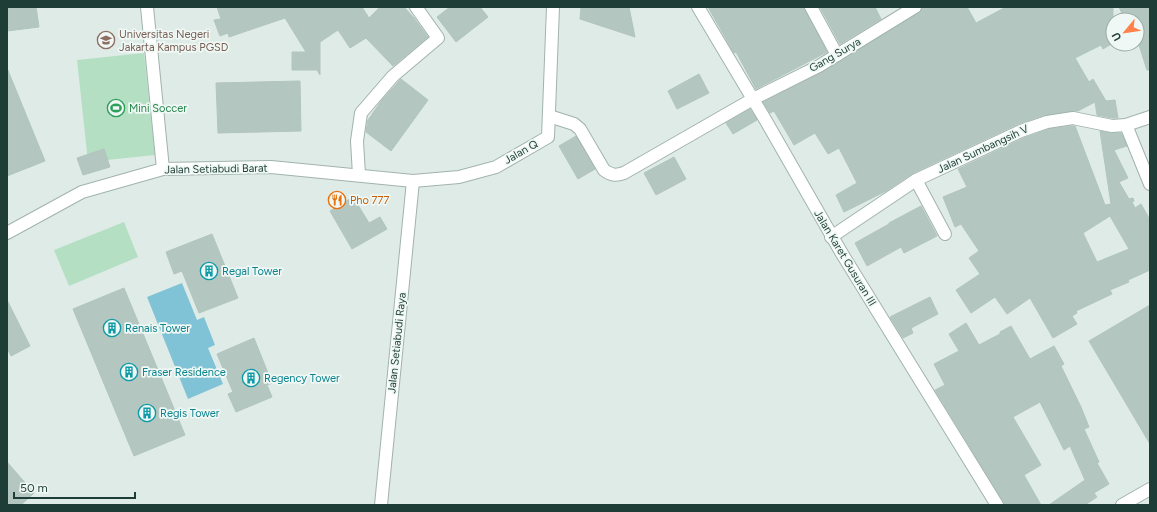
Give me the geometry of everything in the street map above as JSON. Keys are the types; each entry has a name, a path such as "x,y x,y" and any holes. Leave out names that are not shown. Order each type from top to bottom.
{"street":[{"path":"147,7 163,169"},
{"path":"359,175 356,140 361,113 393,76 438,38 416,7"},
{"name":"Jalan Q","path":"414,181 460,177 496,167 548,137 553,7"},
{"name":"Jalan Karet Gusuran III","path":"698,7 753,99 831,237 997,505"},
{"path":"811,7 837,55"},
{"name":"Gang Surya","path":"549,116 574,124 580,129 604,170 609,174 616,176 624,173 753,99 819,66 915,7"},
{"name":"Jalan Sumbangsih V","path":"831,237 916,180 1021,131 1047,122 1073,118 1112,126 1126,125 1150,117"},
{"path":"1126,125 1150,184"},
{"name":"Jalan Setiabudi Barat","path":"7,233 82,192 163,169 271,167 414,181"},
{"path":"916,180 945,234"},
{"name":"Jalan Setiabudi Raya","path":"381,505 414,181"},
{"path":"1122,505 1150,489"}],"green space":[{"name":"Mini Soccer","path":"144,53 155,155 88,162 77,60"},
{"path":"124,222 138,257 69,286 54,250"}],"water":[{"path":"182,283 197,320 204,317 215,345 208,348 223,384 188,399 147,297"}],"building":[{"path":"7,7 36,7 39,27 7,31"},
{"path":"217,7 362,7 369,18 380,7 404,7 428,37 393,66 366,38 350,48 338,30 320,42 320,75 317,70 292,70 292,52 306,52 285,18 229,37 228,33 220,36 214,20 221,19"},
{"path":"450,7 480,7 488,17 456,42 437,17"},
{"path":"581,7 629,7 635,37 580,19"},
{"path":"708,7 804,7 827,52 756,89 736,52 734,53"},
{"path":"820,7 875,7 881,19 840,44"},
{"path":"922,7 967,7 976,23 1006,7 1113,7 1113,12 1105,12 1105,48 1103,49 1101,45 1075,58 1089,82 1093,79 1106,101 1115,100 1118,118 1097,115 1095,102 1078,111 1045,115 1018,124 913,173 886,191 844,212 836,195 857,183 839,148 828,154 815,133 794,145 774,111 770,113 763,102 823,72 919,13"},
{"path":"1119,7 1150,7 1150,70 1147,70 1141,52 1145,52 1145,12 1121,12"},
{"path":"7,68 45,161 7,176"},
{"path":"699,74 709,93 677,109 668,91"},
{"path":"401,79 428,100 391,151 366,132 368,120 382,100"},
{"path":"300,81 301,131 218,133 216,83"},
{"path":"750,109 757,120 733,134 726,123"},
{"path":"1075,126 1105,205 1111,204 1100,131 1121,133 1127,146 1114,150 1128,178 1119,182 1129,199 1133,198 1134,201 1132,202 1135,208 1141,204 1150,220 1150,270 1128,280 1129,282 1110,290 1112,294 1076,311 1077,313 1072,316 1077,324 1053,338 1030,298 1007,314 995,297 971,313 956,290 980,274 969,258 979,251 961,224 955,227 943,197 967,187 958,169 1024,138 1049,129","holes":["1110,216 1129,249 1097,262 1083,233"]},
{"path":"576,136 595,169 578,179 559,146"},
{"path":"104,149 110,167 83,175 77,158"},
{"path":"674,157 686,179 656,195 644,173"},
{"path":"353,197 369,223 380,217 387,229 352,249 330,211"},
{"path":"921,206 937,236 904,253 901,247 867,266 855,243"},
{"name":"Regal Tower","path":"212,234 238,298 199,313 182,271 174,274 166,252"},
{"name":"Fraser Residence","path":"124,288 185,435 134,456 73,309"},
{"path":"930,297 938,314 911,328 913,333 903,338 890,317"},
{"path":"7,300 30,346 11,356 7,348"},
{"path":"1150,305 1150,444 1089,341"},
{"path":"966,323 979,345 1000,334 1000,332 1011,326 1030,359 1054,346 1064,364 1061,366 1089,427 1084,429 1099,462 1097,463 1109,484 1094,493 1097,497 1085,505 1049,505 1085,480 1070,446 1064,450 1040,402 1013,417 1041,465 1024,475 1041,505 1004,505 1003,501 935,390 945,385 934,364 959,351 949,334"},
{"name":"Regency Tower","path":"254,338 272,383 267,385 272,397 236,412 228,394 233,392 217,354"},
{"path":"7,462 34,493 21,505 7,505"}],"place":[{"name":"Universitas Negeri Jakarta Kampus PGSD","path":"106,40"},
{"name":"Mini Soccer","path":"116,108"},
{"name":"Pho 777","path":"337,200"},
{"name":"Regal Tower","path":"209,271"},
{"name":"Renais Tower","path":"112,328"},
{"name":"Fraser Residence","path":"129,372"},
{"name":"Regency Tower","path":"251,378"},
{"name":"Regis Tower","path":"147,413"}]}
